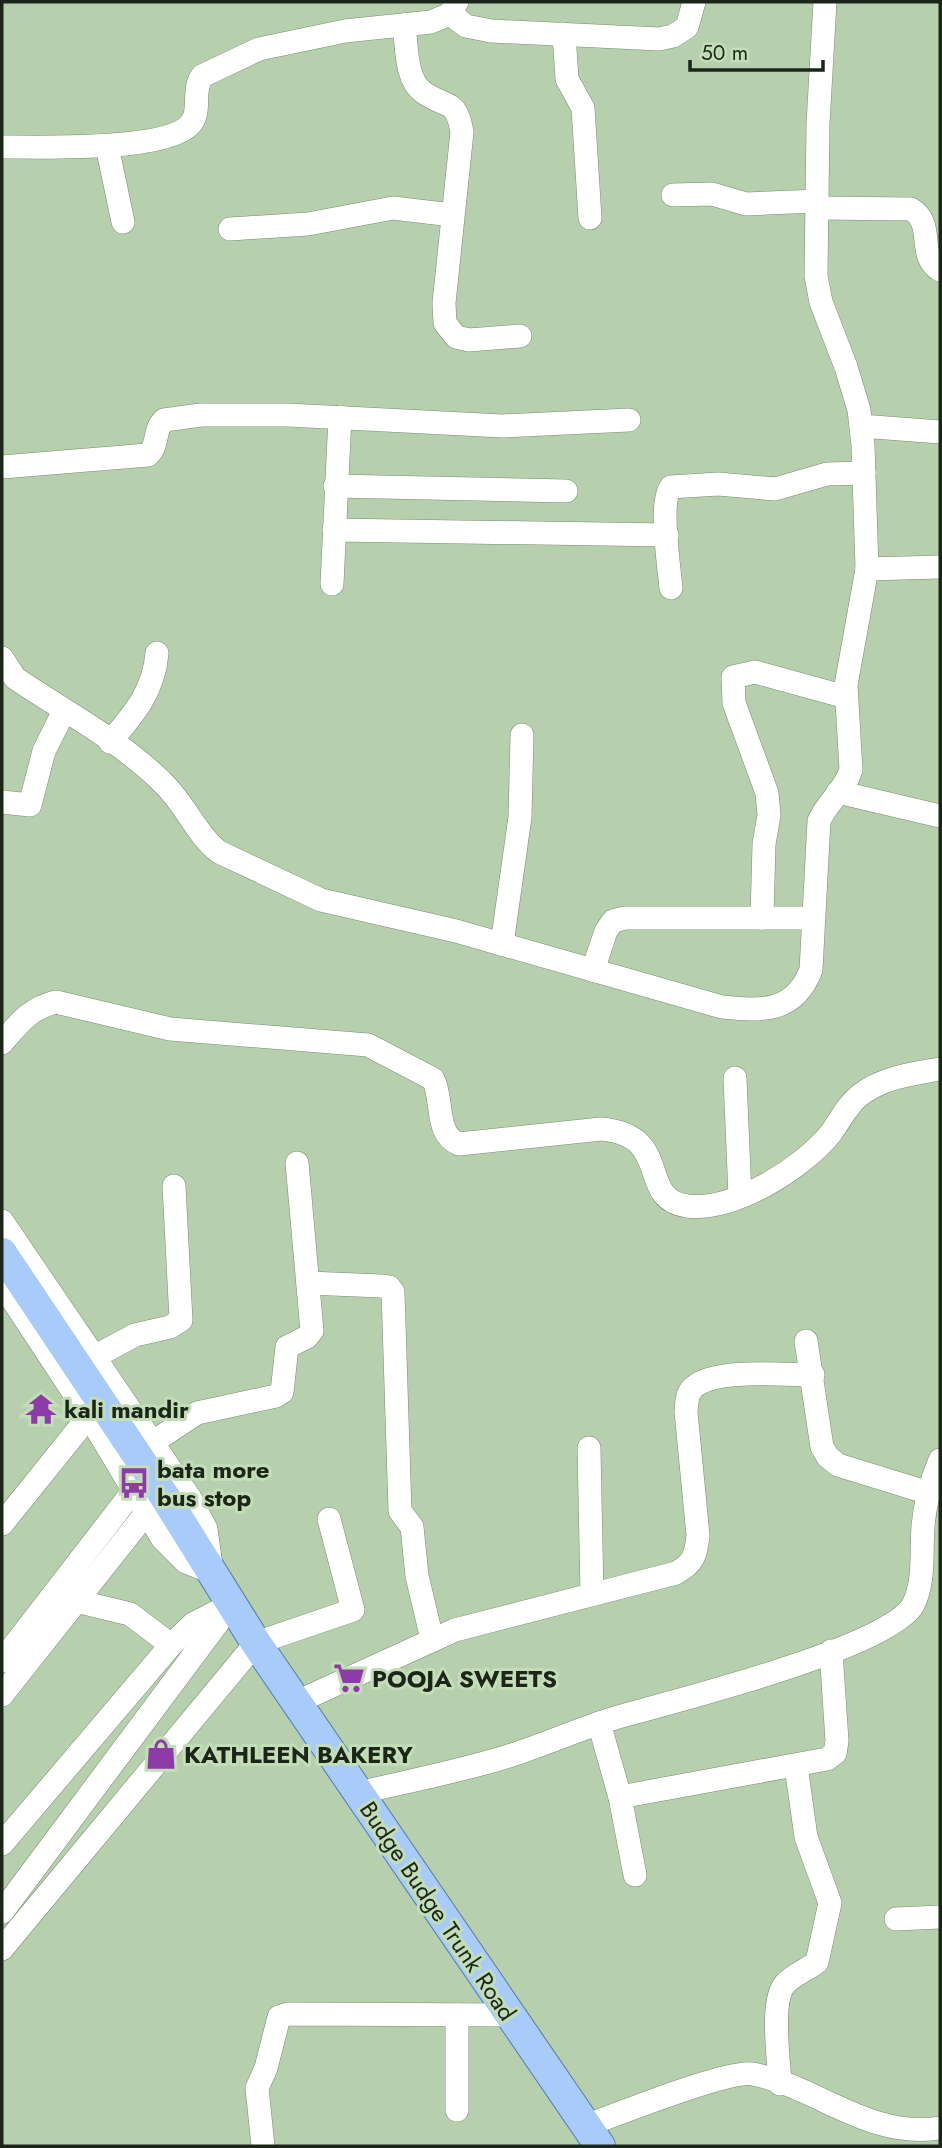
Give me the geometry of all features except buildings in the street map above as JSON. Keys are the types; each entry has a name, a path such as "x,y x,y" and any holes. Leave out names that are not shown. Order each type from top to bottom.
{"main road":[{"name":"Budge Budge Trunk Road","path":"6,1269 165,1497 256,1643 592,2136"}],"street":[{"path":"2,147 107,146 139,142 183,131 194,118 196,90 202,76 238,56 345,30 430,22 454,8 474,29 659,39 673,36 687,27 694,2"},
{"path":"2,658 15,678 142,764 166,785 209,845 321,900 502,944 722,1007 755,1010 793,1000 804,989 811,970 819,821 825,807 847,783 851,770 846,697 848,660 867,569 861,426 846,367 821,302 816,276 816,204 825,2"},
{"path":"404,25 410,69 416,82 423,92 453,106 460,116 462,132 444,303 450,332 469,340 520,336"},
{"path":"564,34 567,79 583,107 590,218"},
{"path":"107,146 123,222"},
{"path":"673,195 712,194 746,204 816,204 911,209 920,215 926,224 926,251 932,264 940,270"},
{"path":"230,229 296,225 393,208 452,215"},
{"path":"2,467 148,455 154,448 160,423 169,418 201,415 340,417 502,426 629,421"},
{"path":"332,584 340,417"},
{"path":"861,426 940,432"},
{"path":"671,588 666,492 671,487 718,484 775,489 827,474 864,473"},
{"path":"335,486 566,491"},
{"path":"334,530 667,536"},
{"path":"867,569 940,568"},
{"path":"110,742 143,702 161,667"},
{"path":"762,918 764,844 769,816 767,793 734,703 733,677 755,672 846,697"},
{"path":"2,802 30,805 44,751 64,712"},
{"path":"502,944 520,817 522,735"},
{"path":"838,792 940,816"},
{"path":"593,970 606,932 613,921 812,918"},
{"path":"2,1043 24,1017 38,1006 56,1002 192,1032 368,1045 433,1079 437,1087 444,1133 451,1141 459,1144 601,1129 617,1130 642,1144 652,1161 663,1196 688,1206 708,1205 740,1196 782,1175 805,1159 831,1133 859,1096 899,1076 940,1069"},
{"path":"735,1078 740,1196"},
{"path":"153,1442 197,1413 276,1396 282,1392 287,1347 307,1337 312,1331 297,1163"},
{"path":"96,1356 135,1335 170,1327 181,1320 174,1186"},
{"path":"2,1221 190,1497 206,1529 212,1573"},
{"path":"6,1269 89,1416 173,1551 186,1562 212,1573"},
{"path":"308,1283 381,1286 389,1287 393,1292 400,1511 412,1527 417,1576 432,1639"},
{"path":"806,1341 822,1447 828,1457 838,1465 929,1493"},
{"path":"296,1702 432,1639 676,1573 690,1565 696,1554 698,1535 686,1412 687,1396 693,1387 723,1376 813,1375"},
{"path":"2,1524 89,1416"},
{"path":"589,1448 592,1594"},
{"path":"358,1793 501,1758 599,1723 769,1675 831,1651 894,1622 912,1607 918,1591 931,1540 929,1493 940,1460"},
{"path":"2,1661 134,1490"},
{"path":"2,1695 147,1512"},
{"path":"2,1949 256,1643 354,1609 329,1519"},
{"path":"76,1601 130,1614 171,1645"},
{"path":"2,1844 171,1645 192,1624 231,1605"},
{"path":"2,1912 231,1605"},
{"path":"620,1797 827,1759 835,1753 837,1741 831,1651"},
{"path":"599,1723 620,1797 635,1875"},
{"path":"780,2084 777,2006 781,1990 786,1983 817,1962 830,1903 806,1837 796,1766"},
{"path":"896,1919 940,1917"},
{"path":"263,2146 257,2088 266,2068 279,2017 288,2014 508,2015"},
{"path":"457,2015 457,2110"},
{"path":"592,2136 738,2073 752,2074 892,2127 918,2132 940,2128"}],"place":[{"name":"kali mandir","path":"41,1409"},
{"name":"bata more bus stop","path":"134,1483"},
{"name":"POOJA SWEETS","path":"349,1678"},
{"name":"KATHLEEN BAKERY","path":"161,1754"}]}
